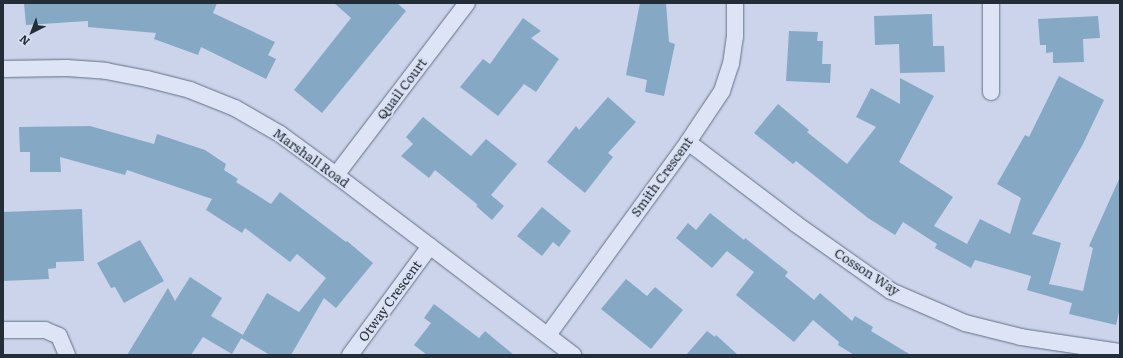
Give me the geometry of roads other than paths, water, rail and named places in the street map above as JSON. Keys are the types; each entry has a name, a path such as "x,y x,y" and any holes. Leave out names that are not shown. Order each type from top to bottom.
{"street":[{"name":"Quail Court","path":"336,175 468,3"},
{"name":"Smith Crescent","path":"548,335 688,142 722,91 731,64 735,37 735,3"},
{"path":"991,3 991,92"},
{"name":"Marshall Road","path":"3,69 67,68 106,71 147,79 190,90 235,108 280,134 573,355"},
{"name":"Cosson Way","path":"688,142 796,224 891,291 965,323 1021,337 1120,352"},
{"name":"Otway Crescent","path":"350,355 430,246"},
{"path":"3,330 45,330 59,336 67,355"}]}
